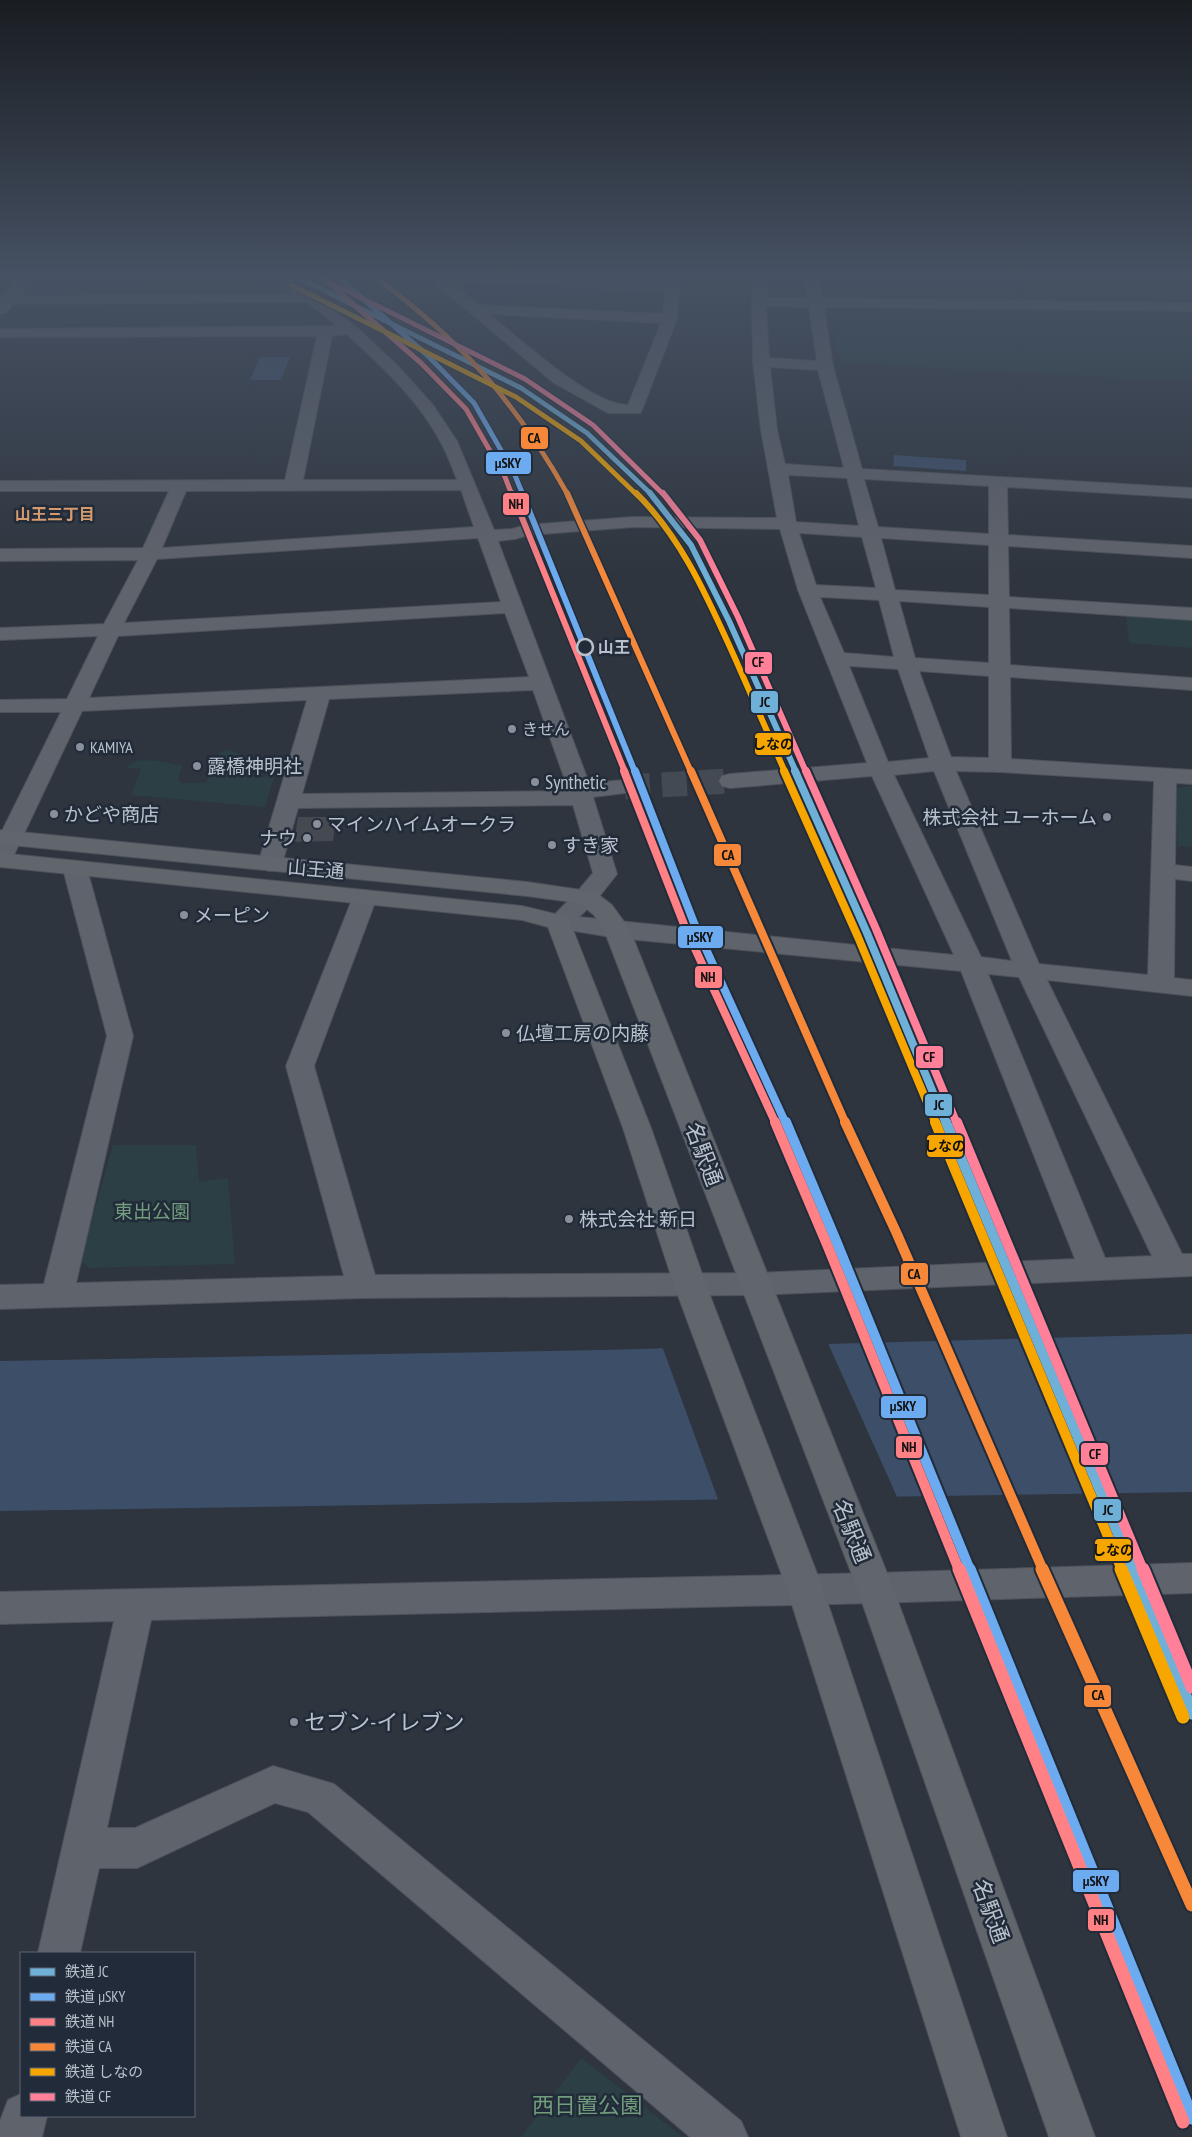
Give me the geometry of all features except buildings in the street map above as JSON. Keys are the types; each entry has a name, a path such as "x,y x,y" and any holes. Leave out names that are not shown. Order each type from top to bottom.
{"main road":[{"name":"山王通","path":"6,838 527,889 586,897"},
{"name":"山王通","path":"0,860 522,913 560,922"},
{"path":"586,897 603,910 617,930"},
{"path":"560,922 638,1128 706,1329 805,1589 984,2137"},
{"name":"名駅通","path":"617,930 754,1284 875,1588 1072,2137"}],"street":[{"path":"293,485 316,376"},
{"path":"398,376 427,408 449,441 468,485 581,794 605,874 586,897 560,922"},
{"path":"555,376 614,410 634,410 648,376"},
{"path":"763,376 769,430 788,525 808,590 826,636 838,659 880,769 970,964 1094,1269"},
{"path":"0,1297 363,1288 754,1284 1182,1265 1029,970 942,764 906,664 828,376"},
{"path":"778,469 1192,493"},
{"path":"998,482 1000,766"},
{"path":"0,860 6,838 150,554 180,485"},
{"path":"0,486 468,485"},
{"path":"0,555 150,554 486,534 515,534 526,530 633,522 788,525 999,541 1192,552"},
{"path":"808,590 886,593 1192,614"},
{"path":"0,634 111,630 512,607"},
{"path":"838,659 1192,684"},
{"path":"0,706 75,705 541,683"},
{"path":"270,864 320,693"},
{"path":"730,781 942,764 1192,777"},
{"path":"1161,984 1165,775"},
{"path":"287,801 581,794 625,787"},
{"path":"57,1296 120,1036 75,868"},
{"path":"1164,871 1192,874"},
{"path":"363,1288 300,1066 365,896"},
{"path":"560,922 617,930 970,964 1192,988"},
{"path":"0,1608 875,1588 1192,1578"},
{"path":"59,1952 136,1604"},
{"path":"83,1848 137,1848 273,1784 320,1797 725,2137"},
{"path":"19,2137 24,2117"}],"green space":[{"path":"1090,376 1192,376 1192,381"},
{"path":"1126,614 1192,619 1192,648 1129,643"},
{"path":"227,750 242,755 249,765 253,776 257,778 265,777 269,765 278,764 265,807 131,795 141,769 126,768 137,761 152,760 182,765 178,780 181,783 205,783 215,759"},
{"path":"1192,786 1192,847 1178,846 1176,788"},
{"name":"東出公園","path":"113,1145 196,1145 199,1182 228,1178 235,1264 89,1268 80,1261"},
{"name":"西日置公園","path":"581,2058 683,2137 521,2137"}],"water":[{"path":"252,376 283,376 281,380 250,380"},
{"path":"894,455 966,460 966,471 893,466"},
{"path":"1192,1334 1192,1492 0,1511 0,1361 601,1350"}],"pier":[{"path":"827,1341 898,1499 719,1502 662,1346"}],"tunnel":[{"path":"625,787 730,781"}],"rail line":[{"name":"NH","path":"433,376 466,409 505,477 646,824 685,927 778,1129 828,1247 1183,2122"},
{"name":"μSKY","path":"447,376 474,403 514,473 655,820 694,923 787,1125 837,1243 1192,2118"},
{"name":"しなの","path":"473,376 516,397 581,441 645,502 683,551 720,625 858,937 1183,1717"},
{"name":"CA","path":"487,376 534,438 575,508 862,1160 897,1234 1071,1636 1192,1905"},
{"name":"JC","path":"496,376 521,388 587,433 652,495 691,545 729,621 867,933 1192,1713"},
{"name":"CF","path":"518,376 593,425 659,488 700,540 738,617 876,929 1192,1687"}],"place":[{"name":"山王","path":"585,647"},
{"name":"きせん","path":"512,729"},
{"name":"KAMIYA","path":"80,747"},
{"name":"露橋神明社","path":"197,766"},
{"name":"Synthetic","path":"535,782"},
{"name":"かどや商店","path":"54,814"},
{"name":"株式会社 ユーホーム","path":"1107,817"},
{"name":"マインハイムオークラ","path":"317,824"},
{"name":"ナウ","path":"307,838"},
{"name":"すき家","path":"552,845"},
{"name":"メーピン","path":"184,915"},
{"name":"仏壇工房の内藤","path":"506,1033"},
{"name":"株式会社 新日","path":"569,1219"},
{"name":"セブン-イレブン","path":"294,1722"}],"district":[{"name":"山王三丁目","path":"55,514"}]}
